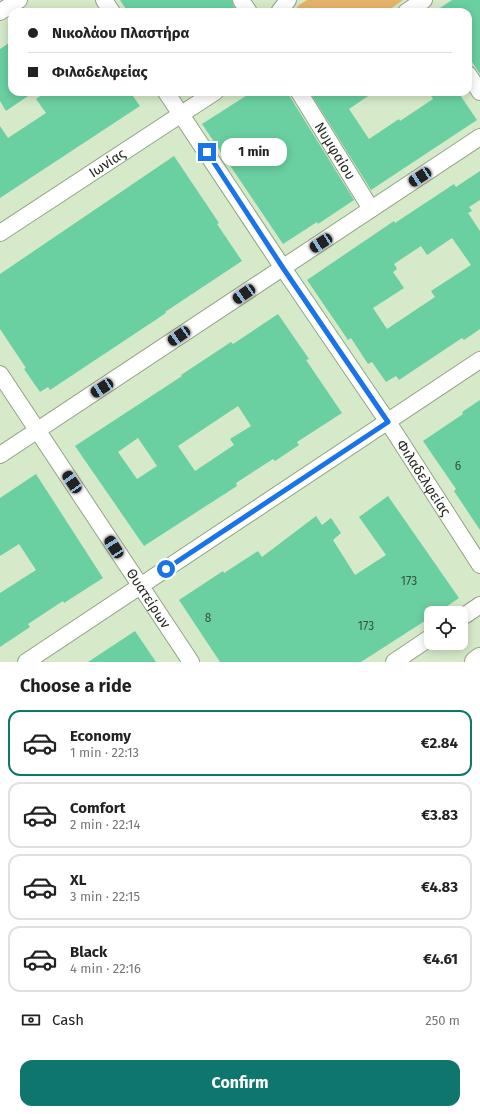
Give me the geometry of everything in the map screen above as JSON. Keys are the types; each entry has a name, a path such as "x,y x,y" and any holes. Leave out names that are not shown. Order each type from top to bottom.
{"highway":[{"path":"476,662 480,659"}],"street":[{"path":"0,12 19,0"},
{"path":"472,80 480,92"},
{"name":"Φιλαδελφείας","path":"169,96 388,422 480,566"},
{"name":"Ιωνίας","path":"0,233 209,96"},
{"name":"Νυμφαίου","path":"301,96 371,210"},
{"path":"0,455 480,137"},
{"path":"26,662 480,360"},
{"name":"Θυατείρων","path":"0,374 191,662"},
{"path":"468,613 480,605"},
{"path":"394,662 424,642"}],"shaded area":[{"path":"307,0 403,0 392,8 296,8"}],"building":[{"path":"120,0 232,0 235,8 125,8"},
{"path":"452,0 480,0 480,74 472,62 472,8 440,8"},
{"path":"8,44 8,96 28,96 6,111 0,101 0,49"},
{"path":"40,96 133,96 140,106 0,198 0,126 8,138 46,113 36,99"},
{"path":"246,96 289,96 354,200 318,224 317,222 283,244 202,124"},
{"path":"312,96 368,96 349,109 369,139 433,99 431,96 461,96 477,120 371,190"},
{"path":"174,156 219,223 217,224 242,261 50,390 48,387 40,392 0,329 0,274"},
{"path":"480,171 480,200 469,207 472,211 468,213 480,231 480,329 464,340 462,338 399,380 396,376 386,382 372,362 368,364 351,338 348,340 307,280 394,221 395,223 454,184 456,187","holes":["452,238 471,265 431,291 435,297 387,329 373,308 404,288 393,272 397,269 394,264 421,246 427,255"]},
{"path":"278,314 309,359 306,360 342,413 297,442 299,445 275,461 273,459 236,483 237,486 144,546 75,446 231,342 233,344","holes":["238,406 251,426 230,439 234,445 195,471 178,446","138,438 157,466 137,479 118,452"]},
{"path":"480,400 480,530 454,491 456,489 423,441 463,414 462,412"},
{"path":"36,474 103,578 64,603 63,601 28,624 30,627 0,647 0,593 36,570 19,544 0,556 0,498"},
{"path":"388,496 459,598 447,606 424,606 424,622 361,662 220,662 179,600 223,571 224,573 258,551 262,557 316,516 322,525 331,518 341,533 333,540 355,575 386,555 359,517"},
{"path":"135,631 156,662 88,662"}],"route":[{"path":"166,569 388,422 283,268 207,152"}]}
